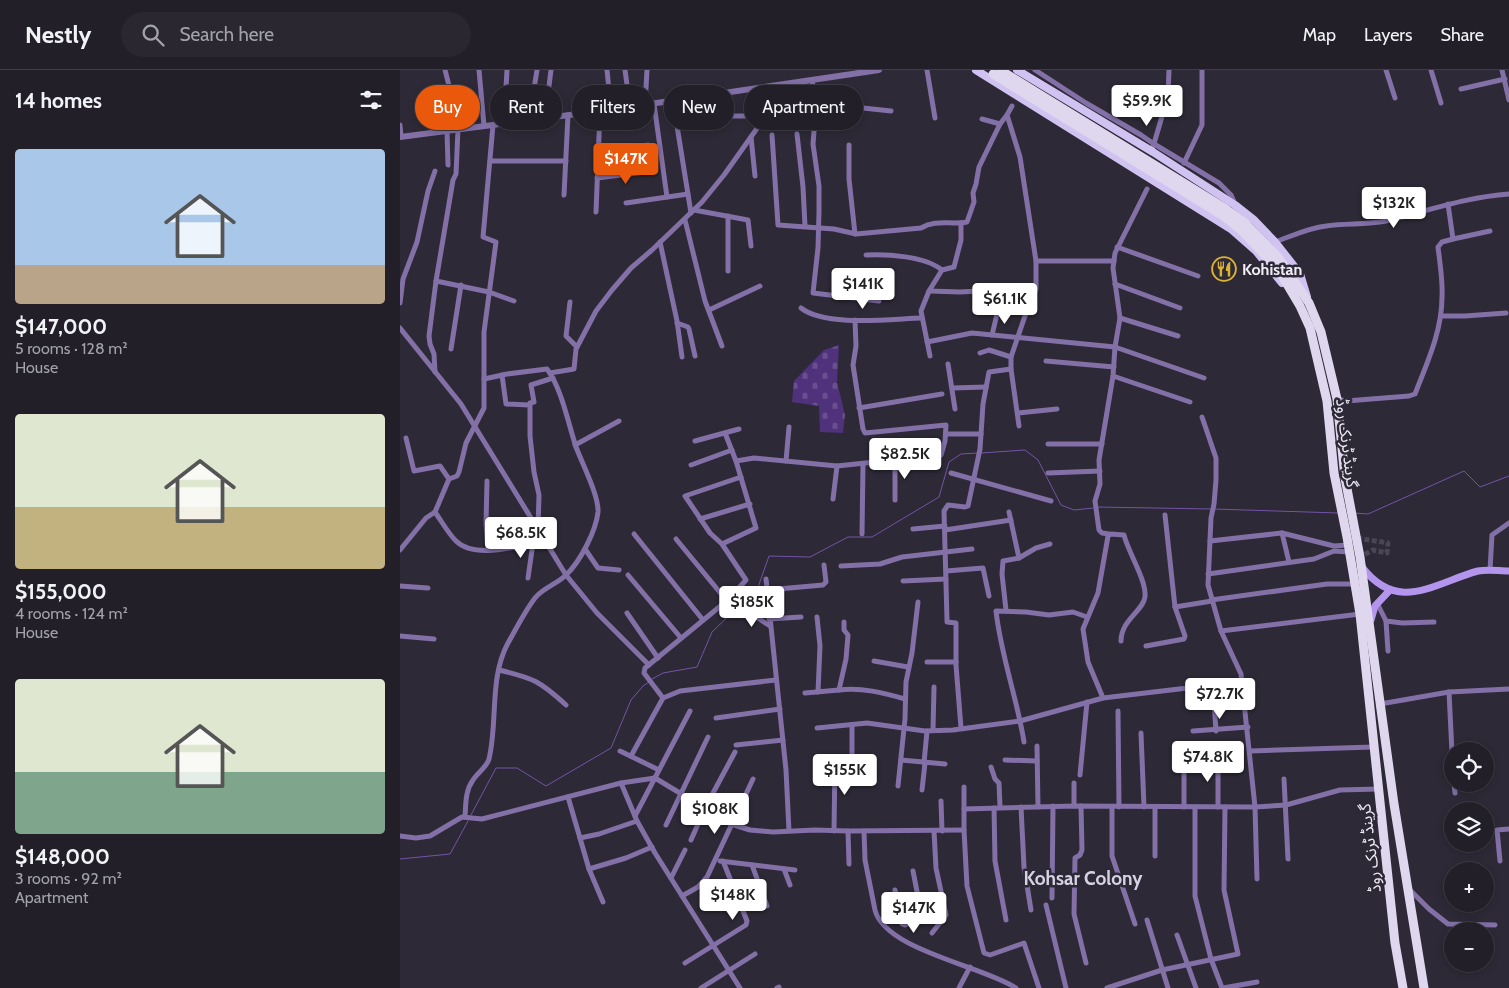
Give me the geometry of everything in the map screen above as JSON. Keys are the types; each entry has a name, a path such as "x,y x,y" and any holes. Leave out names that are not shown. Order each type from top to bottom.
{"highway":[{"path":"990,72 1223,207 1245,223 1278,256 1309,303"},
{"name":"گرینڈ ٹرنک روڈ","path":"990,72 1225,217 1242,231 1278,269 1300,306 1310,328 1332,400 1335,482 1350,542 1361,567 1386,749 1424,988"},
{"name":"گرینڈ ٹرنک روڈ","path":"1309,303 1321,332 1345,478 1354,584 1360,614 1395,943 1403,988"},
{"path":"1373,749 1386,749"}],"main road":[{"path":"976,70 990,72"},
{"name":"گرینڈ ٹرنک روڈ","path":"1017,70 1153,148 1254,220 1275,242 1300,274 1309,303"},
{"path":"1361,567 1374,580 1390,590 1406,592 1423,591 1479,571 1509,571"},
{"path":"1370,626 1371,616 1377,603 1390,590"}],"street":[{"path":"445,70 449,85"},
{"path":"479,70 484,126"},
{"path":"506,85 507,70"},
{"path":"534,85 536,70"},
{"path":"549,85 551,70"},
{"path":"607,70 609,85"},
{"path":"625,70 627,85"},
{"path":"646,85 647,70"},
{"path":"734,92 880,70"},
{"path":"926,70 936,118"},
{"path":"1153,148 1168,96 1169,70"},
{"path":"1184,163 1202,125 1202,70"},
{"path":"1386,70 1395,98"},
{"path":"1431,70 1441,103"},
{"path":"1502,70 1509,100"},
{"path":"1032,79 1036,71 1141,135 1153,148 1219,183 1231,195 1235,205"},
{"path":"1461,89 1505,79"},
{"path":"812,80 813,85"},
{"path":"664,102 654,104 667,197"},
{"path":"772,136 778,225 834,229 855,234 921,228 928,223 936,222 961,223 966,222 970,217 974,202 972,192 976,184 979,167 1000,124 1012,106"},
{"path":"863,108 891,110"},
{"path":"562,116 572,114"},
{"path":"564,195 568,115"},
{"path":"1007,115 1020,157 1036,261 1036,289 1011,357 1019,426"},
{"path":"982,119 1000,124"},
{"path":"480,127 490,125"},
{"path":"400,126 400,137 458,130 456,174 453,180 436,281 430,336 435,372"},
{"path":"400,550 426,518 435,512 449,479 457,476 466,444 484,408 484,332 496,242 483,237 493,130"},
{"path":"596,212 599,130"},
{"path":"678,130 688,194 693,212"},
{"path":"550,372 574,369 577,347 596,311 612,290 631,268 693,212 724,175 757,130"},
{"path":"814,130 813,144 819,186 819,228 814,294 879,301"},
{"path":"448,131 448,165"},
{"path":"797,134 805,226"},
{"path":"751,137 755,176"},
{"path":"598,154 648,145"},
{"path":"849,145 849,179 855,234"},
{"path":"490,161 566,161"},
{"path":"400,303 403,279 417,242 428,191 435,171"},
{"path":"597,178 653,171"},
{"path":"1121,640 1122,629 1145,599 1145,589 1137,564 1128,548 1124,535 1102,533 1099,530 1095,501 1100,484 1102,444 1120,318 1113,268 1114,262 1117,247 1147,189"},
{"path":"626,203 688,194"},
{"path":"1275,242 1328,225 1366,224 1386,221 1448,204 1509,194"},
{"path":"1448,204 1453,239"},
{"path":"693,212 728,216 749,221 751,246"},
{"path":"728,216 728,271"},
{"path":"685,220 709,310 722,346"},
{"path":"930,356 921,311 929,291 942,270 954,267 961,240 961,223"},
{"path":"1332,400 1346,401 1416,394 1437,334 1440,316 1442,297 1438,247 1442,242 1490,231"},
{"path":"660,242 678,323 682,357"},
{"path":"1117,247 1198,276"},
{"path":"866,255 910,258 937,266 942,270"},
{"path":"1036,261 1114,262"},
{"path":"436,281 461,285 514,301"},
{"path":"1115,284 1180,308"},
{"path":"451,349 461,285"},
{"path":"709,310 760,286"},
{"path":"929,291 998,290"},
{"path":"570,302 566,336 577,347"},
{"path":"801,308 808,314 824,318 855,320 921,318"},
{"path":"992,335 998,310"},
{"path":"1440,316 1465,316 1506,312"},
{"path":"1120,318 1178,336"},
{"path":"736,461 754,458 837,466 941,455 947,428 944,425 864,433 853,365 856,346 855,320"},
{"path":"678,323 689,328 695,356"},
{"path":"400,328 460,404 566,575 597,613 649,665"},
{"path":"927,342 972,333 1115,346 1204,378"},
{"path":"980,353 989,350 1011,357"},
{"path":"1046,361 1114,367"},
{"path":"948,364 955,409"},
{"path":"466,816 466,795 472,780 489,761 499,670 506,646 536,597 566,575 585,549 598,512 592,488 550,372 547,369 484,379"},
{"path":"961,728 956,662 956,623 947,622 944,512 946,507 952,504 967,507 980,450 988,372 1011,369"},
{"path":"502,375 506,404 529,405 530,402 534,402 531,384 553,378"},
{"path":"1113,376 1190,402"},
{"path":"952,388 986,388"},
{"path":"859,408 942,394"},
{"path":"528,578 533,543 538,529 539,495 530,436 529,405"},
{"path":"1018,413 1057,409"},
{"path":"1202,418 1216,458 1208,584 1211,601 1221,631 1241,674 1255,807 1257,879"},
{"path":"575,445 619,421"},
{"path":"786,460 789,427"},
{"path":"695,441 739,429"},
{"path":"722,544 756,528 736,461 725,433"},
{"path":"946,434 981,434"},
{"path":"406,438 414,471 440,466 449,479"},
{"path":"1048,444 1102,444"},
{"path":"691,465 732,450"},
{"path":"894,459 895,500"},
{"path":"862,534 863,464"},
{"path":"832,499 837,466"},
{"path":"1048,473 1100,471"},
{"path":"951,473 1051,501"},
{"path":"662,697 646,677 644,671 703,620 730,601 746,580 722,544 710,533 685,496 741,477"},
{"path":"487,481 486,524 488,550"},
{"path":"700,519 750,504"},
{"path":"435,512 457,542 474,551 518,547 533,543"},
{"path":"1009,512 1019,558"},
{"path":"1146,646 1184,639 1185,636 1176,608 1165,515"},
{"path":"913,529 945,528 1010,520"},
{"path":"1490,570 1492,535 1509,523"},
{"path":"1210,541 1282,533 1334,546 1350,542"},
{"path":"1282,533 1289,562"},
{"path":"634,534 703,620"},
{"path":"1103,698 1088,662 1083,629 1098,593 1109,534"},
{"path":"676,539 730,601 770,626"},
{"path":"1208,574 1314,559 1350,542"},
{"path":"1006,610 1003,561 1019,558 1036,548 1050,544"},
{"path":"585,549 598,568 619,570"},
{"path":"841,566 880,564 902,557 972,549"},
{"path":"767,590 823,585 826,582 824,566"},
{"path":"946,571 983,568 989,596"},
{"path":"628,575 681,638"},
{"path":"766,579 786,770 789,831"},
{"path":"903,581 946,579"},
{"path":"1176,608 1327,584 1354,584"},
{"path":"400,588 428,588"},
{"path":"898,786 908,667 912,653 918,602"},
{"path":"1377,603 1386,621 1388,651"},
{"path":"1024,742 999,636 996,611 1006,610 1049,615 1073,612 1087,617"},
{"path":"627,613 658,658"},
{"path":"1221,631 1360,614"},
{"path":"769,619 801,617"},
{"path":"817,617 820,646 818,692"},
{"path":"1386,621 1402,623 1434,622"},
{"path":"838,690 846,659 848,635 844,630 844,622"},
{"path":"400,636 434,639"},
{"path":"874,661 908,667"},
{"path":"927,662 956,662"},
{"path":"499,670 528,677 541,683 566,705"},
{"path":"631,756 662,697 680,691 776,680"},
{"path":"933,730 934,687"},
{"path":"817,728 867,723 926,731 953,730 1020,721 1103,698 1196,687"},
{"path":"805,693 849,688 905,698"},
{"path":"1213,688 1216,731"},
{"path":"1380,704 1449,692 1509,689"},
{"path":"1449,692 1451,742"},
{"path":"1080,775 1087,702"},
{"path":"716,718 780,709"},
{"path":"580,838 599,834 636,819 690,711"},
{"path":"1118,711 1119,807"},
{"path":"852,725 852,770"},
{"path":"1193,731 1216,731 1248,727"},
{"path":"922,790 926,731"},
{"path":"1141,733 1144,807"},
{"path":"666,825 708,737"},
{"path":"736,745 783,740"},
{"path":"1037,746 1038,807"},
{"path":"1250,751 1373,749"},
{"path":"620,751 659,770"},
{"path":"691,840 705,808 735,752"},
{"path":"1184,757 1184,807"},
{"path":"1107,988 1162,970 1238,954 1224,890 1218,758"},
{"path":"834,831 835,760"},
{"path":"900,760 945,764"},
{"path":"1005,760 1037,761"},
{"path":"991,767 995,779 1000,783 1000,808"},
{"path":"400,836 416,838 430,836 457,818 466,816 477,819 621,783 655,778 731,824 750,830 773,832 964,830"},
{"path":"682,896 698,887 707,877 753,779"},
{"path":"1284,779 1288,859"},
{"path":"621,783 636,819 652,847 740,988"},
{"path":"1074,783 1074,806"},
{"path":"964,787 967,886 984,953 990,955 1024,943 1039,988"},
{"path":"964,808 1053,806 1255,807 1286,805 1340,790 1378,789"},
{"path":"568,797 589,869 603,902"},
{"path":"940,801 942,831"},
{"path":"1052,898 1053,806"},
{"path":"1081,806 1082,850 1080,855 1075,858 1073,906 1075,923 1086,963"},
{"path":"1112,806 1112,856 1136,924"},
{"path":"1021,807 1024,867 1031,910"},
{"path":"1195,807 1195,896 1211,959 1223,988 1257,982"},
{"path":"994,808 995,862 1006,920"},
{"path":"1155,808 1155,856"},
{"path":"1500,861 1497,830 1509,829"},
{"path":"932,933 946,915 935,863 934,831"},
{"path":"848,832 850,864"},
{"path":"864,832 865,860 877,918 884,926 901,939 920,949 970,967 1008,986 1016,988"},
{"path":"589,869 626,858 652,847"},
{"path":"671,878 685,850"},
{"path":"714,860 795,870"},
{"path":"684,963 746,925 747,921 723,861"},
{"path":"752,865 768,906"},
{"path":"784,869 790,885"},
{"path":"913,871 922,917"},
{"path":"1408,888 1448,924 1495,925"},
{"path":"895,890 902,924 905,925 922,917 945,912"},
{"path":"1046,905 1066,988"},
{"path":"1147,920 1168,988"},
{"path":"1177,935 1196,988"},
{"path":"701,988 755,954"},
{"path":"959,988 970,967"}],"green space":[{"path":"839,345 837,382 845,415 843,433 820,432 819,406 792,402 794,381 824,350"}],"waterway":[{"path":"981,453 1025,450 1038,460 1061,505 1074,510 1093,508"},
{"path":"741,605 756,593 769,556 810,557 848,537 872,537 939,497 949,462 961,454 977,453"},
{"path":"1354,513 1368,514 1464,471 1480,487 1509,476"},
{"path":"1097,507 1210,509"},
{"path":"1214,509 1338,513"},
{"path":"652,679 663,673 697,667 712,632 738,607"},
{"path":"471,815 496,768 517,768 546,786 611,748 631,700 649,682"},
{"path":"400,859 450,854 468,821"}],"tunnel":[{"path":"1357,538 1388,543 1387,553 1373,550 1360,557"}],"place":[{"name":"Kohistan","path":"1224,269"}],"district":[{"name":"Kohsar Colony","path":"1083,878"}]}
